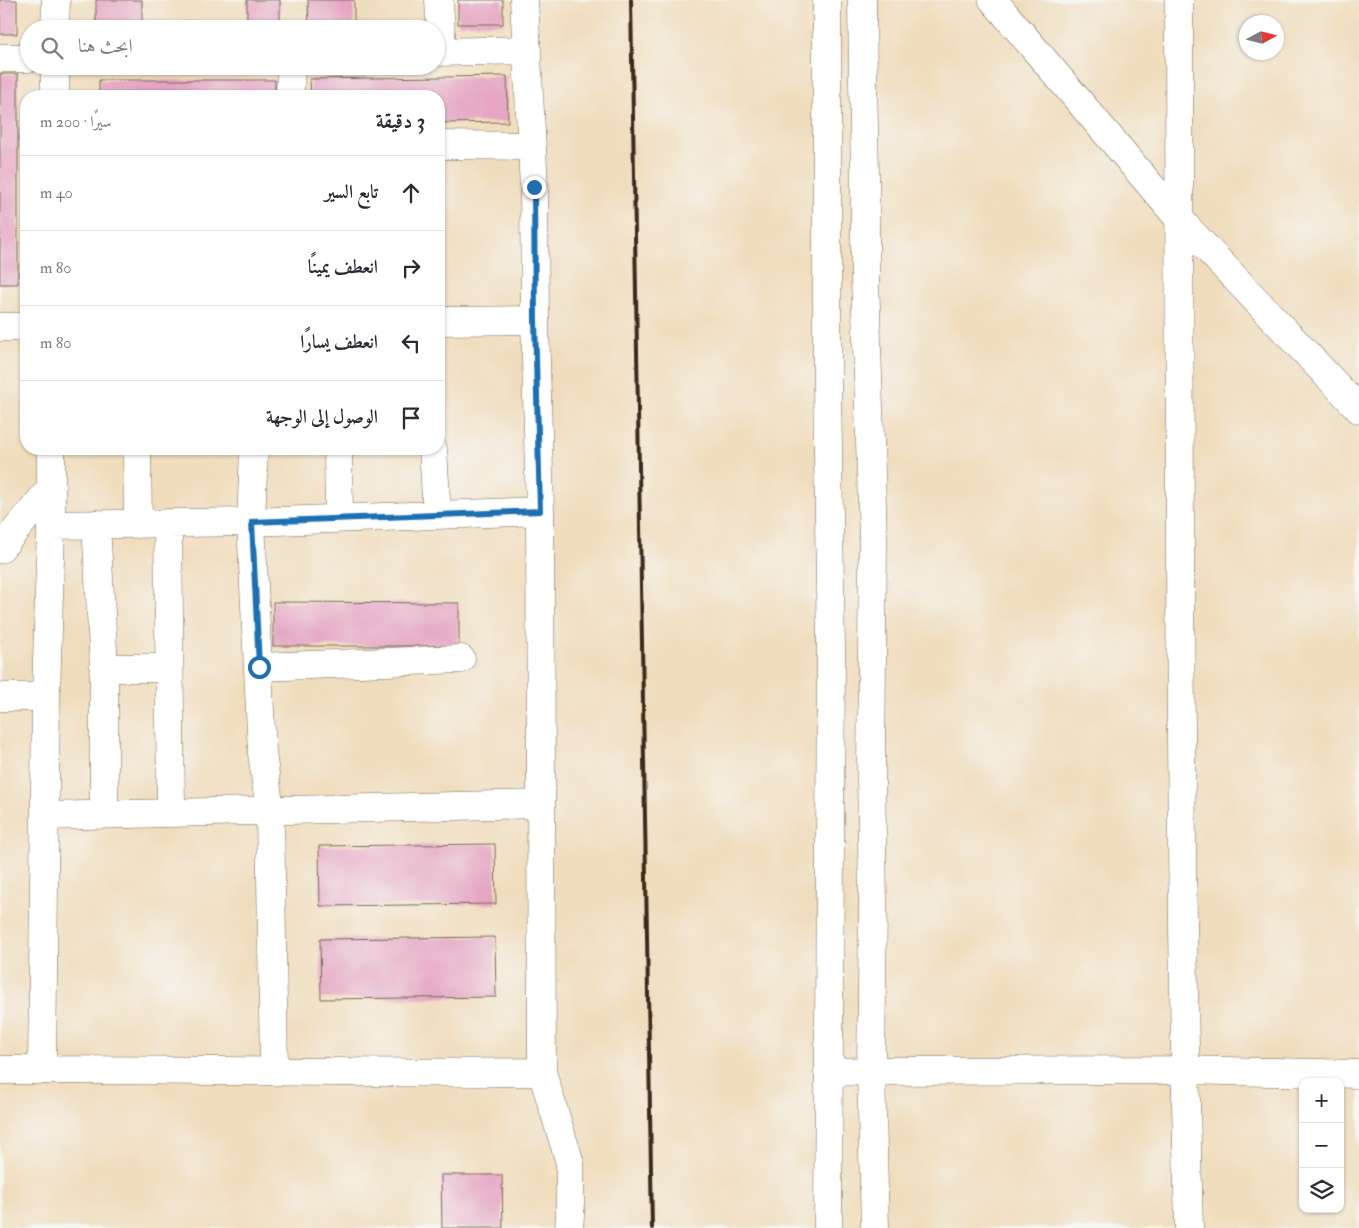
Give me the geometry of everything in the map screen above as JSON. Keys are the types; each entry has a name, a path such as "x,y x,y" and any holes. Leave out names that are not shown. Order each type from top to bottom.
{"street":[{"path":"56,0 56,20"},
{"path":"439,0 439,20"},
{"path":"524,0 534,187 540,511 542,1072 570,1163 570,1215 568,1228"},
{"path":"827,0 827,383 831,652 828,1228"},
{"path":"862,0 865,277 873,539 871,1071 875,1228"},
{"path":"993,0 1180,220 1359,409"},
{"path":"1179,0 1184,1070 1189,1228"},
{"path":"445,52 527,50"},
{"path":"0,58 20,58"},
{"path":"55,75 55,90"},
{"path":"290,90 291,75"},
{"path":"445,145 532,146"},
{"path":"445,321 535,320"},
{"path":"0,327 20,327"},
{"path":"42,1070 51,455"},
{"path":"137,455 138,524"},
{"path":"254,455 252,522 262,753 270,811 274,1071"},
{"path":"338,455 339,518"},
{"path":"433,455 437,515"},
{"path":"0,549 51,488"},
{"path":"50,526 252,522 540,511"},
{"path":"168,523 171,813"},
{"path":"96,524 104,668 104,804"},
{"path":"259,667 461,659"},
{"path":"104,668 169,668"},
{"path":"0,697 46,696"},
{"path":"45,816 540,804"},
{"path":"0,1070 542,1072"},
{"path":"828,1072 1184,1070 1359,1074"}],"building":[{"path":"0,0 17,0 17,34 0,34"},
{"path":"96,0 142,0 142,20 96,20"},
{"path":"247,0 280,0 280,20 247,20"},
{"path":"308,0 354,0 354,20 309,20"},
{"path":"458,0 503,0 503,24 458,24"},
{"path":"0,74 18,74 18,284 0,284"},
{"path":"507,76 508,122 445,123 445,90 311,90 310,79"},
{"path":"99,80 275,80 275,90 99,90"},
{"path":"273,602 459,603 459,646 273,646"},
{"path":"495,844 496,904 320,906 319,846"},
{"path":"495,937 496,997 321,999 320,939"},
{"path":"441,1175 502,1175 503,1228 442,1228"}],"railway":[{"path":"631,0 652,1228"}],"route":[{"path":"259,667 252,522 540,511 534,187"}]}
